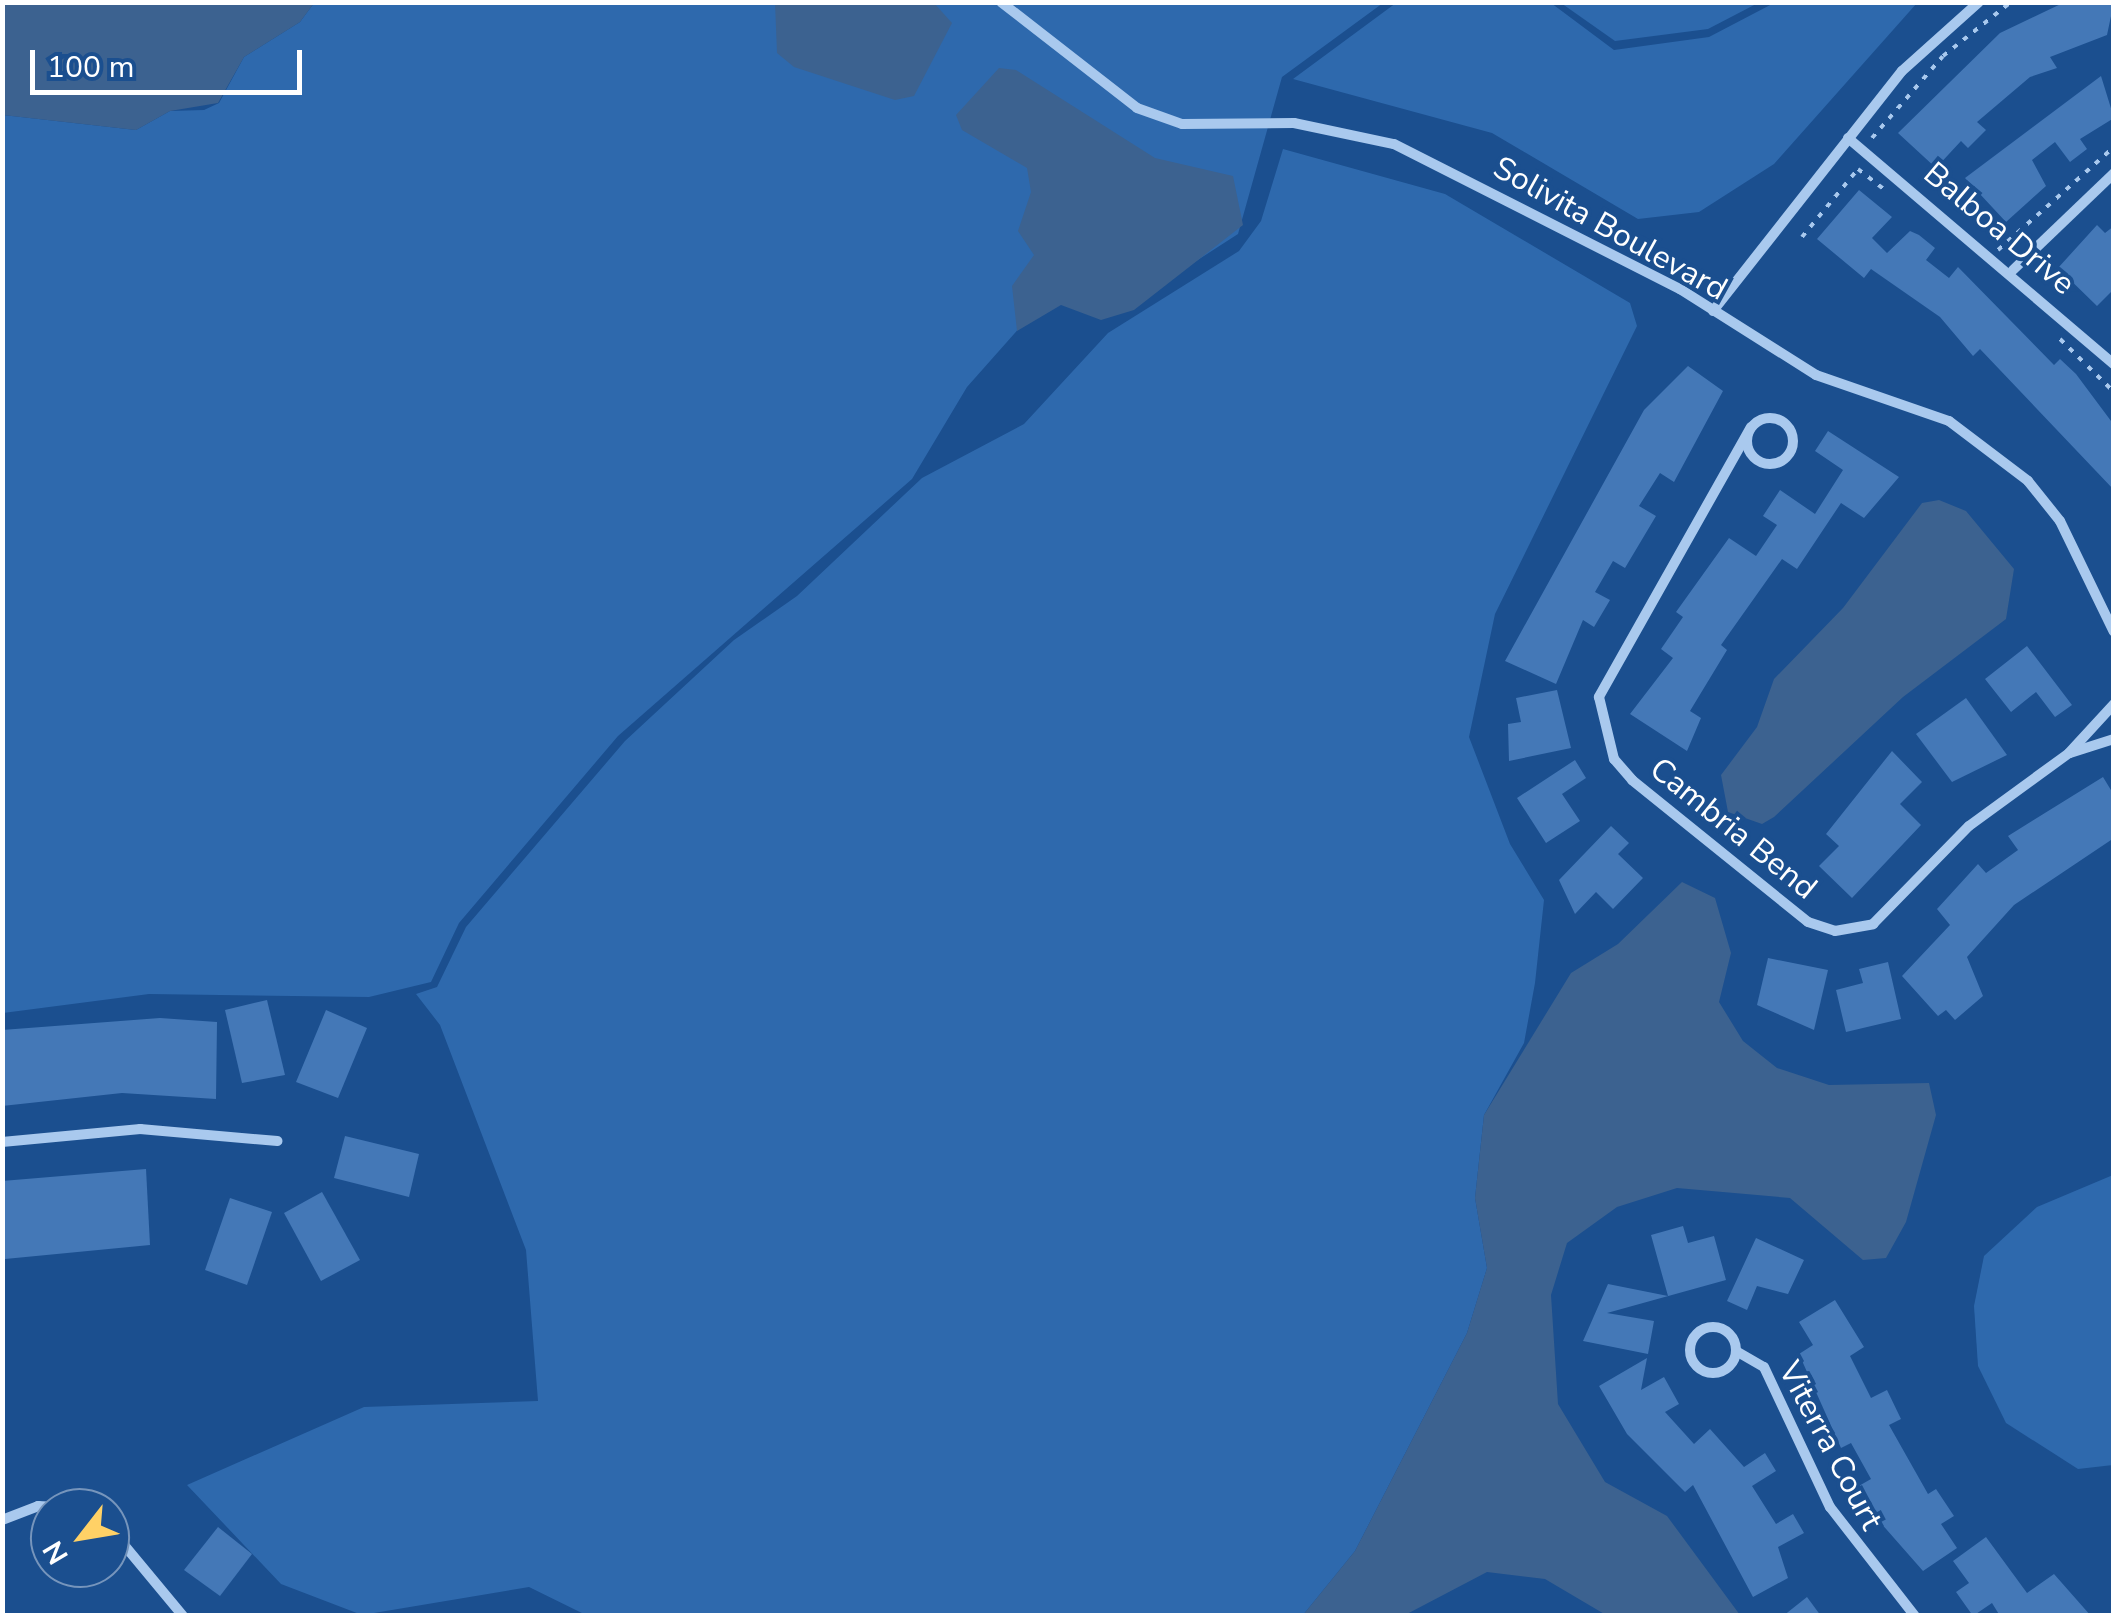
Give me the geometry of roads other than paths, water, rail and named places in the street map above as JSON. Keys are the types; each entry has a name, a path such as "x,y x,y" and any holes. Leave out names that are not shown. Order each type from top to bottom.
{"street":[{"name":"Solivita Boulevard","path":"1001,2 1138,108 1182,124 1294,124 1394,144 1712,311 1803,369 1912,404 1991,450 2060,521 2114,632"},
{"path":"1712,311 1902,71 1979,2"},
{"name":"Balboa Drive","path":"1848,138 2013,270 2114,364"},
{"path":"2013,270 2114,173"},
{"path":"1780,421 1793,438 1789,454 1776,464 1754,458 1751,427 1780,421"},
{"name":"Cambria Bend","path":"1751,427 1609,667 1599,697 1604,733 1632,780 1808,922 1834,932 1873,924 1969,826 2069,753 2114,704"},
{"path":"2069,753 2114,739"},
{"path":"2,1142 140,1129 277,1141"},
{"path":"1716,1327 1736,1351 1730,1366 1710,1372 1691,1350 1696,1335 1716,1327"},
{"name":"Viterra Court","path":"1736,1351 1764,1367 1830,1508 1915,1616"},
{"path":"2,1520 30,1509"},
{"path":"130,1552 184,1616"}]}
